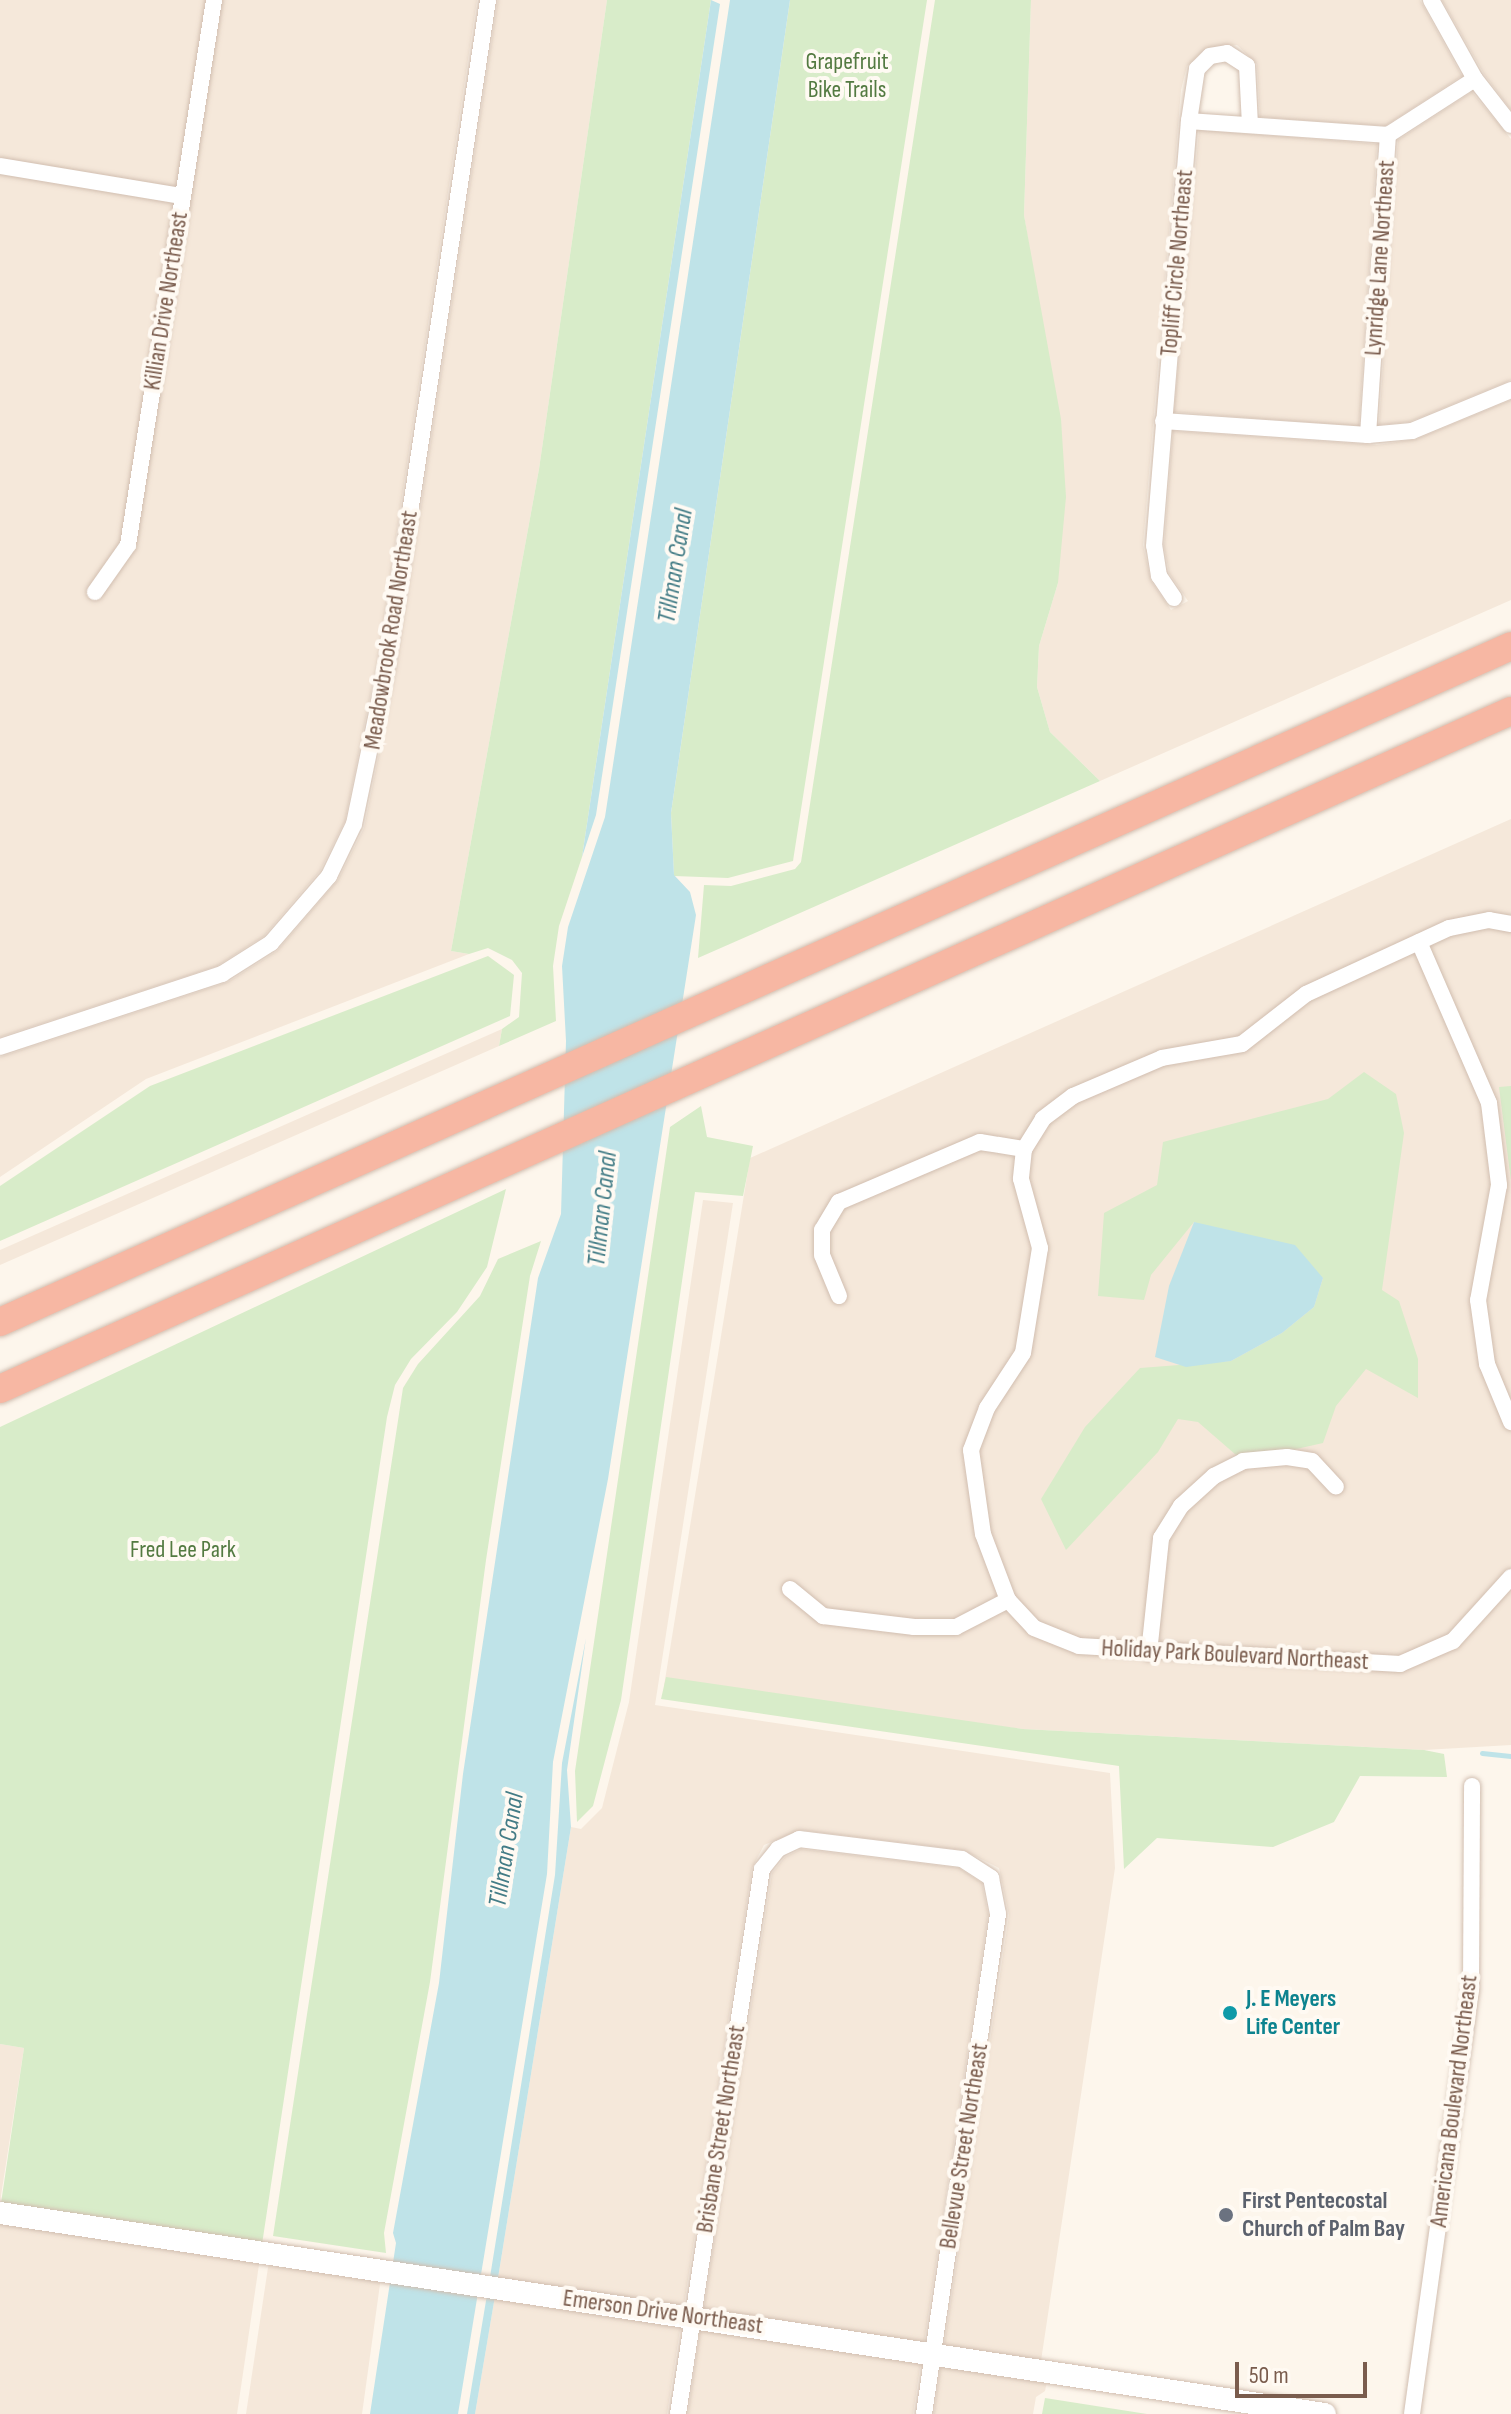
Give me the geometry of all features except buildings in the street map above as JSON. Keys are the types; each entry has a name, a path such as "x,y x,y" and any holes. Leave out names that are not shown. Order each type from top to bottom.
{"highway":[{"path":"0,1322 496,1098 719,1003 1511,646"},
{"path":"0,1389 1511,711"}],"street":[{"name":"Killian Drive Northeast","path":"95,592 128,545 214,0"},
{"name":"Meadowbrook Road Northeast","path":"0,1047 222,974 259,951 304,910 329,876 354,824 387,664 488,0"},
{"path":"1431,0 1475,79 1511,125"},
{"name":"Topliff Circle Northeast","path":"1174,598 1159,576 1154,546 1189,121 1197,69 1210,56 1227,53 1247,66 1250,125"},
{"name":"Lynridge Lane Northeast","path":"1368,435 1388,135 1475,79"},
{"path":"1189,121 1388,135"},
{"path":"0,166 182,196"},
{"path":"1163,421 1368,435 1412,431 1511,390"},
{"path":"839,1296 822,1255 822,1230 839,1202 980,1142 1024,1149 1043,1119 1073,1096 1162,1058 1242,1044 1306,994 1449,928 1489,920 1511,924"},
{"path":"1419,942 1489,1103 1499,1185 1478,1300 1487,1364 1511,1422"},
{"name":"Holiday Park Boulevard Northeast","path":"1024,1149 1021,1179 1040,1248 1023,1353 987,1408 971,1450 983,1534 1008,1600 1034,1628 1079,1646 1149,1653 1400,1664 1453,1641 1511,1577"},
{"path":"1149,1653 1161,1538 1181,1506 1214,1476 1243,1461 1287,1457 1312,1461 1336,1487"},
{"path":"790,1589 823,1616 914,1627 956,1627 1008,1600"},
{"name":"Americana Boulevard Northeast","path":"1412,2414 1471,1989 1472,1786"},
{"name":"Brisbane Street Northeast","path":"678,2414 762,1869 778,1849 799,1839 962,1859 991,1878"},
{"name":"Bellevue Street Northeast","path":"924,2414 998,1914 991,1878"},
{"name":"Emerson Drive Northeast","path":"0,2213 365,2265 1325,2414"}],"shaded area":[{"path":"0,0 477,0 377,662 345,821 320,871 264,936 217,966 0,1037"},
{"path":"498,0 607,0 539,469 451,951 469,954 146,1079 0,1177 0,1057 228,982 277,951 338,880 364,828 397,665"},
{"path":"1031,0 1420,0 1462,76 1385,126 1260,117 1257,64 1237,45 1206,48 1187,66 1181,90 1143,545 1151,581 1171,610 1188,601 1169,573 1164,546 1173,431 1377,445 1417,439 1511,400 1511,600 1100,781 1050,732 1037,687 1039,646 1058,583 1046,351 1024,215"},
{"path":"1442,0 1511,0 1511,110 1484,74"},
{"path":"1472,92 1511,139 1511,380 1409,422 1379,425 1398,140"},
{"path":"1199,130 1377,144 1359,426 1174,412"},
{"path":"1511,819 1511,1745 1424,1750 1023,1729 664,1686 750,1158"},
{"path":"502,1029 499,1046 0,1265 0,1250"},
{"path":"703,1200 733,1203 655,1705 1110,1773 1115,1868 1041,2361 944,2347 1009,1915 999,1868 963,1850 800,1830 764,1845 752,1868 684,2305 498,2278 571,1827 581,1829 602,1808 629,1702"},
{"path":"801,1849 959,1868 982,1883 988,1914 924,2343 704,2308 772,1873 785,1857"},
{"path":"0,2044 24,2048 0,2202"},
{"path":"0,2213 261,2251 237,2414 0,2414"},
{"path":"269,2261 381,2277 362,2414 246,2414"},
{"path":"495,2296 681,2323 667,2414 475,2414"},
{"path":"701,2326 921,2361 913,2414 688,2414"},
{"path":"941,2364 1047,2381 1045,2391 1036,2397 1033,2414 934,2414"}],"green space":[{"path":"607,0 711,0 582,857 559,926 553,966 556,1021 499,1046 502,1029 519,1017 522,973 512,960 488,948 469,954 451,951 539,469"},
{"name":"Grapefruit Bike Trails","path":"790,0 927,0 793,861 728,878 674,876 671,813"},
{"path":"935,0 1031,0 1024,215 1061,419 1066,497 1058,583 1039,646 1037,687 1050,732 1100,781 698,958 704,885 731,886 795,869 801,862"},
{"path":"488,956 514,975 510,1016 0,1241 0,1186 150,1086"},
{"path":"1364,1072 1396,1094 1404,1133 1382,1290 1399,1301 1418,1359 1418,1398 1366,1369 1336,1406 1323,1443 1243,1461 1198,1422 1178,1419 1158,1452 1066,1550 1041,1499 1085,1427 1140,1368 1231,1361 1282,1333 1314,1307 1323,1278 1194,1222 1151,1275 1144,1300 1098,1296 1104,1213 1157,1185 1163,1142 1328,1099"},
{"path":"1511,1086 1511,1181 1499,1087"},
{"path":"701,1106 707,1137 753,1146 743,1196 695,1192 621,1700 593,1806 577,1822 575,1771 670,1127"},
{"name":"Fred Lee Park","path":"506,1189 487,1267 457,1312 411,1359 395,1385 387,1417 261,2251 0,2210 24,2048 0,2044 0,1427"},
{"path":"541,1241 530,1276 486,1560 430,1982 384,2233 386,2253 273,2236 403,1388 418,1364 480,1296 498,1259"},
{"path":"666,1677 1023,1729 1424,1750 1444,1754 1447,1777 1360,1776 1334,1822 1273,1847 1157,1838 1124,1869 1119,1766 661,1699"},
{"path":"1045,2398 1147,2414 1042,2414"}],"water":[{"path":"711,0 720,4 596,815 582,857"},
{"name":"Tillman Canal","path":"730,0 790,0 671,813 674,875 690,892 696,915 608,1479 553,1762 547,1874 458,2414 370,2414 396,2243 393,2233 439,1983 463,1774 538,1278 561,1214 566,1041 562,966 568,927 605,817"},
{"path":"1194,1222 1295,1245 1323,1278 1314,1307 1282,1333 1231,1361 1186,1367 1155,1357 1169,1286"},
{"path":"586,1638 567,1770 571,1827 498,2278 490,2277 555,1875 562,1763"},
{"path":"487,2295 495,2296 475,2414 467,2414"}],"waterway":[{"path":"1482,1753 1511,1756"}],"place":[{"name":"J. E Meyers Life Center","path":"1230,2013"},
{"name":"First Pentecostal Church of Palm Bay","path":"1226,2215"}]}
